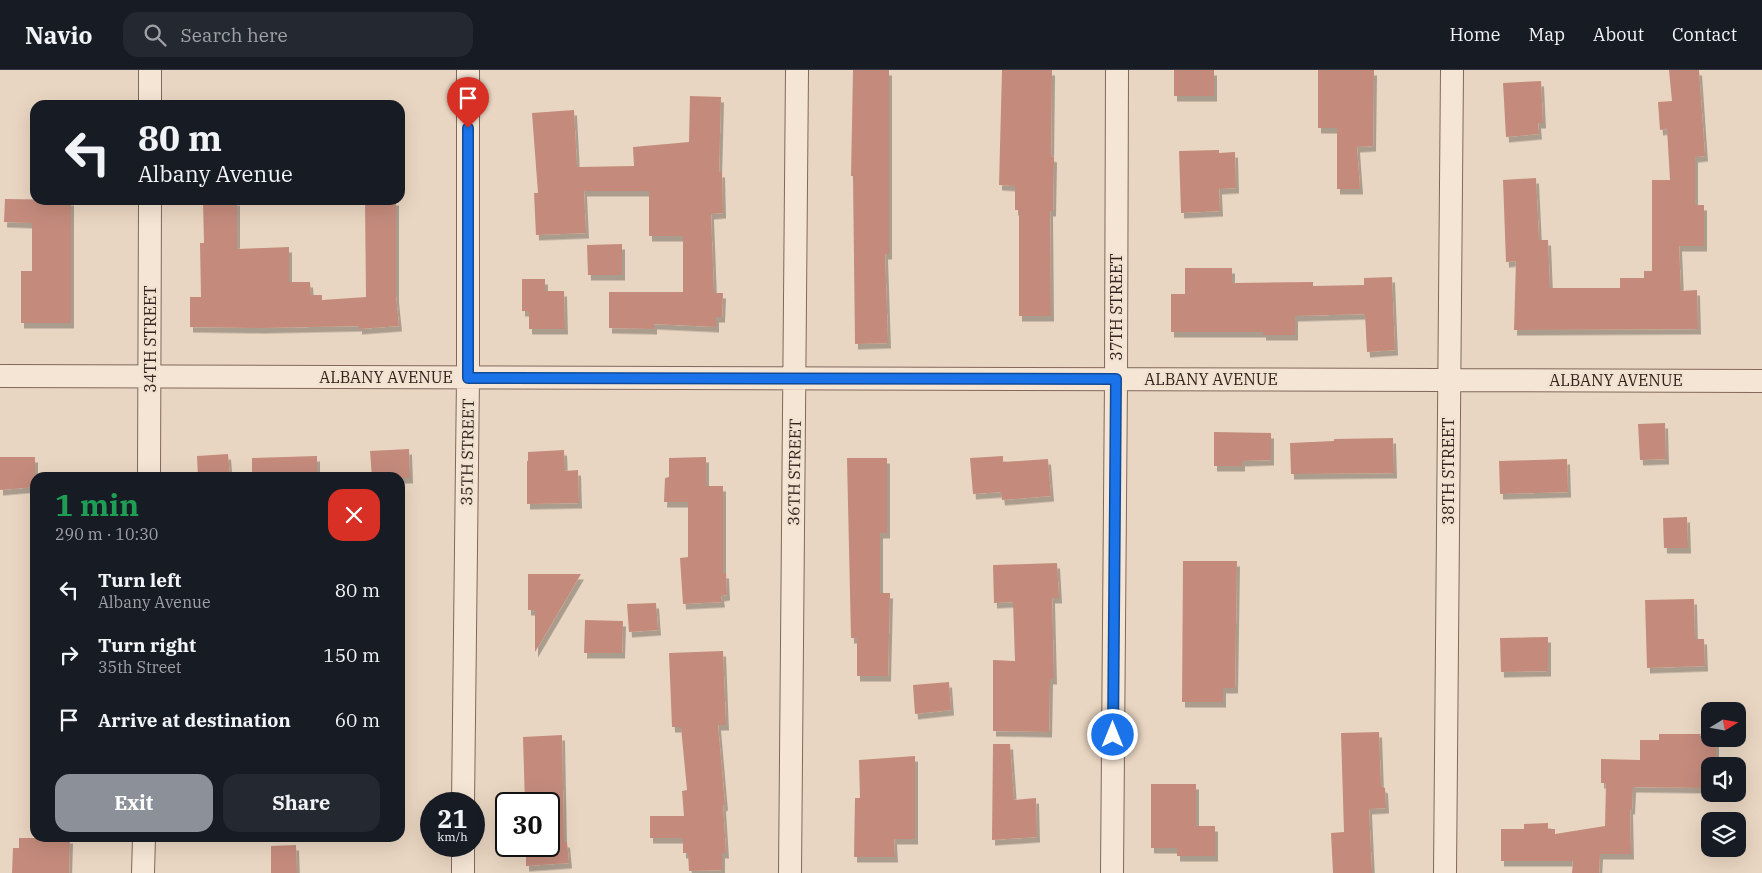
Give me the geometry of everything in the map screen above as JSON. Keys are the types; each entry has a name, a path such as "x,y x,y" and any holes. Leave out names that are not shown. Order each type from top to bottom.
{"street":[{"path":"150,70 150,100"},
{"name":"35TH STREET","path":"463,792 468,378 468,70"},
{"name":"36TH STREET","path":"790,873 797,70"},
{"name":"37TH STREET","path":"1112,873 1117,70"},
{"name":"38TH STREET","path":"1445,873 1452,70"},
{"name":"34TH STREET","path":"149,472 150,205"},
{"name":"ALBANY AVENUE","path":"0,376 1762,381"},
{"path":"143,873 144,842"},
{"path":"463,857 463,873"}],"building":[{"path":"853,70 889,70 889,254 885,254 888,343 855,344 853,176 851,176"},
{"path":"1002,70 1052,70 1051,156 1054,157 1053,211 1050,211 1051,316 1019,316 1019,210 1015,210 1015,186 999,185"},
{"path":"1174,70 1214,70 1214,96 1174,96"},
{"path":"1318,70 1374,70 1373,146 1357,147 1360,189 1337,189 1337,128 1318,128"},
{"path":"1669,70 1699,70 1705,156 1695,157 1695,205 1704,205 1704,246 1679,246 1681,291 1697,290 1698,329 1514,330 1516,261 1506,262 1503,180 1536,178 1539,240 1548,240 1550,288 1620,288 1620,278 1644,278 1644,271 1652,271 1652,180 1670,180 1667,129 1660,130 1658,102 1672,101"},
{"path":"1541,81 1543,123 1538,123 1539,134 1506,137 1503,83"},
{"path":"690,96 721,97 719,172 722,172 723,213 711,214 714,293 723,293 722,317 716,317 716,327 654,324 654,329 609,328 609,292 683,292 683,236 649,236 649,191 584,191 586,233 536,235 534,193 538,193 532,113 574,110 577,167 634,166 633,147 689,142"},
{"path":"1219,150 1219,153 1235,152 1236,188 1219,189 1220,211 1181,213 1179,151"},
{"path":"5,199 30,199 30,205 71,205 71,323 21,323 21,271 32,271 32,223 4,222"},
{"path":"203,205 237,205 237,249 289,247 289,282 310,282 311,295 322,295 322,300 366,297 365,205 396,205 396,297 399,326 359,329 359,326 190,327 190,297 201,297 200,243 204,243"},
{"path":"622,244 622,275 588,275 587,245"},
{"path":"1185,268 1232,268 1232,283 1313,282 1313,286 1364,285 1364,278 1392,277 1395,350 1367,352 1365,314 1295,316 1295,335 1263,335 1263,332 1171,332 1171,294 1185,294"},
{"path":"522,279 545,279 545,291 564,291 565,329 529,329 529,311 522,311"},
{"path":"1665,423 1666,459 1640,460 1638,424"},
{"path":"1214,432 1271,433 1271,460 1242,461 1242,466 1214,466"},
{"path":"1393,438 1394,473 1291,474 1290,443 1334,441 1334,439"},
{"path":"409,449 410,478 405,478 405,472 372,472 370,451"},
{"path":"564,450 565,471 578,470 579,503 527,504 528,452"},
{"path":"228,454 230,472 198,472 197,456"},
{"path":"317,456 317,472 252,472 252,458"},
{"path":"1003,456 1003,462 1048,459 1051,496 1002,500 1001,492 973,494 970,458"},
{"path":"0,457 35,457 35,472 30,472 30,487 0,490"},
{"path":"706,457 706,486 723,486 723,573 726,573 727,595 721,596 722,602 683,604 680,558 688,557 688,502 664,502 665,478 669,477 669,458"},
{"path":"847,458 887,458 887,533 880,533 880,593 890,593 888,676 857,676 857,638 851,638"},
{"path":"1567,459 1568,492 1500,494 1499,461"},
{"path":"1687,517 1688,548 1664,548 1663,518"},
{"path":"1183,561 1237,561 1235,688 1223,688 1223,702 1182,702"},
{"path":"1057,563 1059,598 1052,598 1054,679 1050,679 1049,732 993,731 993,660 1015,661 1013,602 994,603 993,565"},
{"path":"528,574 581,574 535,652 535,610 528,610"},
{"path":"1694,599 1695,639 1704,639 1705,666 1647,668 1645,600"},
{"path":"656,603 658,630 629,632 627,604"},
{"path":"585,620 623,621 622,653 584,653"},
{"path":"1548,637 1548,671 1501,672 1500,638"},
{"path":"723,651 726,725 718,725 725,805 723,806 726,853 722,853 722,870 689,871 688,853 683,853 683,838 650,838 650,816 684,816 682,791 687,790 681,727 672,727 669,653"},
{"path":"949,682 951,710 915,714 913,685"},
{"path":"1379,732 1381,786 1385,788 1386,808 1369,809 1372,873 1333,873 1331,833 1344,832 1341,733"},
{"path":"1659,734 1701,734 1701,748 1716,748 1716,757 1701,757 1701,788 1633,787 1632,809 1630,809 1631,854 1600,854 1599,873 1572,873 1573,861 1501,861 1501,829 1524,829 1524,824 1548,823 1548,829 1555,829 1555,834 1605,826 1606,783 1601,783 1601,759 1640,760 1640,740 1659,740"},
{"path":"562,735 564,842 567,842 569,863 526,866 526,857 560,857 560,792 525,792 523,737"},
{"path":"993,744 1010,744 1014,800 1036,798 1037,837 992,840"},
{"path":"915,756 915,839 894,839 895,857 854,857 855,798 860,798 859,760"},
{"path":"1151,784 1196,784 1196,826 1215,826 1215,856 1177,856 1177,848 1151,848"},
{"path":"19,838 30,838 30,842 70,842 69,873 12,873 13,848 19,848"},
{"path":"296,845 297,873 271,873 271,846"}],"route":[{"path":"468,128 468,378 1116,379 1113,735"}]}
